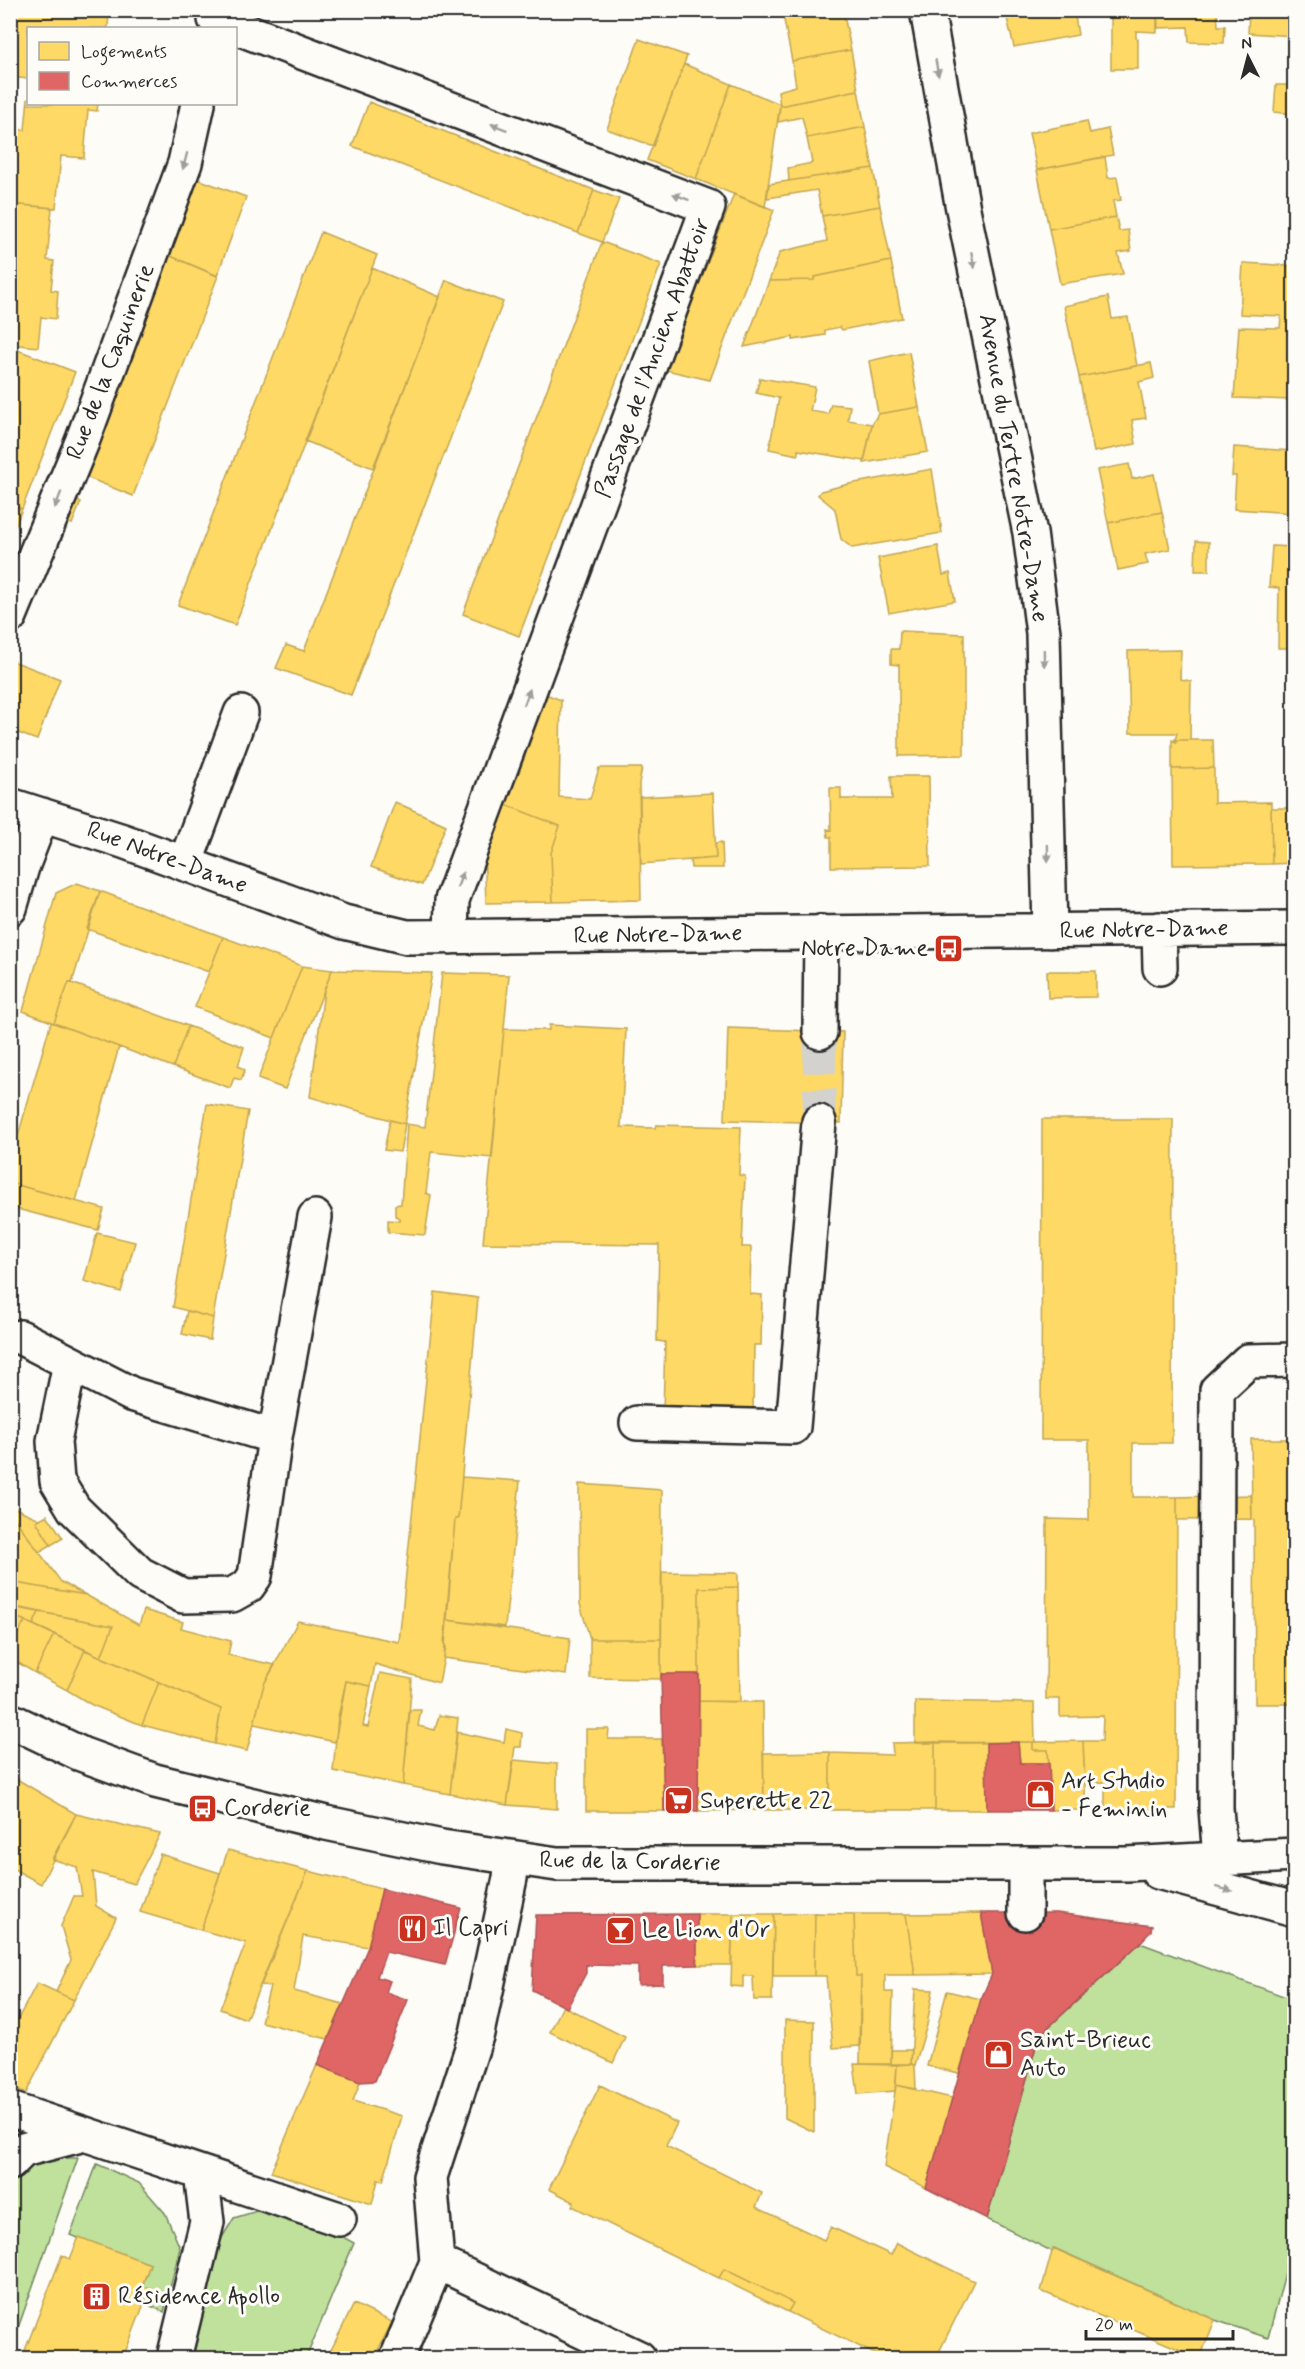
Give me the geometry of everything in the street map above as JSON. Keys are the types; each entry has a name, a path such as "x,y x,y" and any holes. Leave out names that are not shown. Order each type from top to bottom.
{"street":[{"name":"Avenue du Tertre Notre-Dame","path":"927,10 963,209 1030,532 1043,633 1050,931"},
{"name":"Passage de l'Ancien Abattoir","path":"215,19 236,27"},
{"name":"Passage de l'Ancien Abattoir","path":"237,27 708,207 452,900 451,938"},
{"name":"Rue de la Caquinerie","path":"10,616 82,442 185,163 198,105"},
{"path":"185,864 241,713"},
{"name":"Rue Notre-Dame","path":"10,805 185,864 344,922 407,937 1294,928"},
{"path":"10,908 22,867 42,814"},
{"path":"1159,929 1161,968"},
{"path":"820,1032 821,932"},
{"path":"637,1423 793,1427 819,1122"},
{"path":"70,1363 54,1441 57,1480 74,1509 140,1574 183,1596 232,1595 248,1586 255,1576 275,1437 315,1216"},
{"path":"20,1337 131,1394 275,1437"},
{"path":"1220,1859 1216,1808 1217,1390 1248,1361 1294,1360"},
{"name":"Rue de la Corderie","path":"10,1720 81,1754 154,1781 337,1825 441,1847 557,1864 1127,1864 1294,1855"},
{"path":"397,2358 438,2262 430,2177 477,2033 510,1878 512,1858"},
{"path":"1025,1864 1025,1912"},
{"name":"Rue de la Corderie","path":"1127,1864 1294,1909"},
{"path":"10,2109 339,2219"},
{"path":"10,2163 23,2150 84,2134"},
{"path":"174,2358 207,2222 201,2173"},
{"path":"438,2262 639,2358"}],"green space":[{"path":"1140,1943 1294,2000 1294,2243 1268,2338 1215,2320 1054,2248 1053,2252 987,2219 1039,2036"},
{"path":"36,2158 78,2158 11,2348 11,2183"},
{"path":"97,2164 139,2183 165,2213 180,2248 164,2312 144,2303 142,2286 150,2264 70,2235"},
{"path":"267,2208 305,2216 354,2243 306,2358 186,2358 215,2249 234,2218"}],"building: Logements":[{"path":"17,10 109,10 108,27 27,27 27,79 11,77"},
{"path":"782,10 843,10 851,50 792,61"},
{"path":"1013,10 1074,10 1078,35 1014,47 1006,14"},
{"path":"1111,10 1157,10 1157,32 1136,31 1138,69 1111,69"},
{"path":"1157,10 1217,10 1218,26 1225,26 1224,43 1189,42 1188,27 1158,28"},
{"path":"1249,10 1294,10 1294,36 1248,33"},
{"path":"639,39 687,56 653,146 607,129"},
{"path":"851,50 858,90 780,106 778,91 796,86 792,61"},
{"path":"684,64 731,84 696,179 647,160"},
{"path":"731,84 780,104 765,207 696,179"},
{"path":"1276,85 1294,85 1294,156 1291,156 1293,114 1274,112"},
{"path":"858,90 865,127 807,138 802,117 778,122 780,106"},
{"path":"369,102 594,190 578,233 352,146"},
{"path":"27,105 98,105 97,111 88,110 84,158 61,156 56,208 10,204 10,129 25,130"},
{"path":"1087,121 1090,133 1108,129 1113,155 1037,170 1029,133"},
{"path":"865,127 873,168 789,181 788,168 812,163 807,138"},
{"path":"1291,156 1294,156 1294,174 1290,174"},
{"path":"1105,157 1108,178 1117,177 1121,200 1113,201 1116,217 1049,229 1037,170"},
{"path":"873,168 880,206 822,216 817,190 767,198 769,184"},
{"path":"195,178 246,197 217,276 166,254"},
{"path":"594,190 619,199 602,242 578,233"},
{"path":"734,194 774,210 710,380 666,370"},
{"path":"10,204 52,208 47,260 54,261 51,290 58,291 56,319 41,317 38,347 10,344"},
{"path":"880,206 891,261 815,277 814,280 769,281 780,252 827,241 822,216"},
{"path":"1116,217 1119,231 1128,230 1131,251 1118,253 1123,274 1060,284 1049,229"},
{"path":"321,232 377,255 235,625 178,605"},
{"path":"602,242 661,264 519,636 463,614"},
{"path":"166,254 218,276 133,496 81,475"},
{"path":"891,261 902,318 842,330 840,327 825,330 825,335 793,340 793,337 744,347 769,281 814,280 815,277"},
{"path":"1243,263 1294,266 1294,400 1234,398 1239,327 1280,328 1281,316 1240,314"},
{"path":"372,268 440,297 373,468 305,441"},
{"path":"446,280 503,302 351,695 276,668 286,645 304,651"},
{"path":"1108,297 1112,319 1128,317 1137,366 1079,377 1064,306"},
{"path":"10,347 75,372 22,509 10,504"},
{"path":"909,352 919,407 878,414 869,361"},
{"path":"1151,363 1154,378 1139,382 1146,418 1132,420 1136,444 1094,452 1079,377"},
{"path":"760,378 815,387 810,411 828,414 831,404 850,406 848,420 872,424 864,461 798,450 798,455 769,449 779,398 756,393"},
{"path":"919,407 928,452 864,463 872,424 878,414"},
{"path":"1234,447 1294,451 1294,513 1234,509 1236,476 1232,476"},
{"path":"1129,464 1132,479 1154,474 1162,512 1108,523 1097,470"},
{"path":"932,469 942,533 852,548 841,539 835,509 818,495 821,491 849,484"},
{"path":"72,499 81,502 72,524 64,522"},
{"path":"10,504 22,509 10,540"},
{"path":"1162,512 1170,549 1145,554 1148,564 1118,570 1108,523"},
{"path":"1196,541 1209,542 1209,571 1195,571"},
{"path":"938,546 943,575 950,573 955,601 889,613 878,558"},
{"path":"1272,546 1294,547 1294,648 1278,648 1279,588 1269,587"},
{"path":"900,631 964,634 964,755 899,756 899,665 891,664 891,649 899,649"},
{"path":"1181,650 1180,679 1191,681 1190,740 1175,740 1177,733 1130,733 1128,651"},
{"path":"10,660 60,679 37,740 10,730"},
{"path":"543,693 561,700 559,797 590,799 599,768 642,768 639,783 641,900 553,902 551,853 560,826 501,803"},
{"path":"1172,740 1176,742 1175,740 1213,740 1214,768 1172,769"},
{"path":"1214,768 1214,803 1271,802 1272,864 1173,865 1172,769"},
{"path":"891,776 929,776 930,866 831,867 831,837 828,837 827,829 831,830 830,788 841,788 841,799 892,799"},
{"path":"713,793 716,858 641,864 640,797"},
{"path":"395,802 446,825 422,885 371,867"},
{"path":"501,803 560,826 551,853 553,902 486,903 484,849"},
{"path":"1271,808 1294,808 1294,863 1272,864"},
{"path":"722,842 723,868 691,868 690,860 716,858 715,843"},
{"path":"77,883 100,891 72,983 69,982 54,1023 23,1011 56,893"},
{"path":"100,891 223,937 209,972 87,929"},
{"path":"223,937 302,966 274,1038 195,1007"},
{"path":"302,966 332,970 285,1089 258,1079"},
{"path":"332,970 432,973 405,1124 310,1097 324,991"},
{"path":"1047,971 1096,971 1096,997 1048,998"},
{"path":"442,973 509,975 492,1158 431,1152 426,1193 431,1195 425,1235 388,1232 388,1220 400,1221 400,1218 395,1216 395,1205 401,1204 407,1124 425,1127"},
{"path":"69,982 188,1026 173,1067 54,1023"},
{"path":"51,1022 119,1047 76,1201 10,1183 10,1163"},
{"path":"549,1025 626,1029 621,1127 655,1128 656,1125 741,1127 739,1175 745,1176 742,1247 751,1247 750,1294 762,1295 761,1345 754,1345 753,1415 663,1412 665,1342 657,1341 659,1245 483,1243 504,1029 549,1030"},
{"path":"188,1026 244,1047 238,1066 245,1070 241,1080 234,1078 230,1088 173,1067"},
{"path":"728,1028 843,1032 841,1123 725,1120"},
{"path":"207,1104 248,1111 213,1318 173,1307"},
{"path":"1042,1119 1173,1119 1172,1443 1133,1443 1133,1497 1177,1497 1176,1809 1105,1809 1105,1782 1085,1783 1083,1741 1102,1741 1103,1716 1060,1717 1060,1699 1046,1699 1047,1519 1089,1520 1089,1440 1041,1440"},
{"path":"390,1120 405,1124 400,1152 384,1150"},
{"path":"10,1183 104,1209 98,1230 17,1209 10,1232"},
{"path":"97,1233 135,1242 121,1292 84,1281"},
{"path":"435,1292 478,1298 458,1519 455,1519 444,1644 446,1647 439,1683 375,1664 371,1686 346,1681 335,1742 254,1724 264,1684 298,1621 399,1642"},
{"path":"187,1311 213,1318 210,1340 182,1334"},
{"path":"1251,1439 1294,1439 1294,1704 1255,1704"},
{"path":"462,1477 520,1481 505,1627 447,1620 455,1519 458,1519"},
{"path":"579,1484 662,1490 661,1639 590,1639 580,1604"},
{"path":"1251,1495 1252,1519 1177,1520 1177,1497"},
{"path":"10,1506 40,1519 36,1521 51,1545 39,1552 10,1512"},
{"path":"10,1512 61,1582 86,1595 10,1582"},
{"path":"47,1515 63,1538 51,1545 36,1521"},
{"path":"662,1572 738,1573 738,1587 699,1588 699,1674 661,1674"},
{"path":"10,1582 86,1595 139,1625 144,1610 183,1622 181,1628 231,1641 228,1655 275,1665 264,1684 247,1751 215,1744 221,1709 101,1657 113,1626 10,1606"},
{"path":"738,1587 740,1702 699,1701 699,1588"},
{"path":"17,1608 39,1612 33,1625 13,1615"},
{"path":"39,1612 113,1626 101,1657 33,1625"},
{"path":"10,1614 25,1621 10,1648"},
{"path":"447,1620 570,1638 566,1675 444,1658"},
{"path":"25,1621 54,1634 35,1673 10,1658 10,1648"},
{"path":"54,1634 85,1650 67,1690 35,1673"},
{"path":"590,1639 661,1639 661,1679 590,1678"},
{"path":"85,1650 159,1682 142,1725 92,1705 67,1690"},
{"path":"380,1673 412,1679 403,1785 333,1771 338,1717 346,1681 371,1686 363,1726 368,1727"},
{"path":"159,1682 221,1709 215,1744 142,1725"},
{"path":"699,1701 763,1702 764,1810 698,1811"},
{"path":"915,1701 1034,1703 1035,1742 915,1743"},
{"path":"410,1710 421,1710 418,1726 435,1730 439,1715 458,1718 450,1794 403,1785"},
{"path":"506,1729 522,1733 521,1747 515,1747 507,1805 450,1794 457,1732 504,1742"},
{"path":"586,1729 609,1729 608,1739 662,1739 664,1811 586,1811"},
{"path":"1083,1741 1086,1810 1051,1810 1048,1750 1033,1750 1033,1742"},
{"path":"935,1742 986,1743 987,1810 935,1810"},
{"path":"935,1742 935,1810 830,1810 830,1753 893,1755 892,1743"},
{"path":"1018,1742 1033,1742 1033,1750 1048,1750 1049,1763 1020,1763"},
{"path":"830,1752 830,1810 764,1810 763,1753"},
{"path":"514,1760 557,1764 557,1809 507,1805"},
{"path":"10,1775 76,1814 41,1884 10,1867"},
{"path":"76,1814 160,1834 134,1884 93,1872 96,1906 116,1918 74,2000 56,1992 71,1960 61,1926 74,1896 82,1896 77,1867 52,1859"},
{"path":"228,1850 308,1871 246,2019 220,2009 246,1943 201,1930"},
{"path":"160,1854 220,1873 201,1930 140,1912"},
{"path":"308,1871 382,1889 368,1947 303,1936 294,1991 343,2004 328,2039 261,2022 270,1986 261,1985"},
{"path":"815,1913 854,1914 856,1976 861,1976 859,2046 833,2048 826,1976 814,1976"},
{"path":"815,1913 814,1976 773,1976 774,1914"},
{"path":"981,1913 992,1974 915,1975 906,1914"},
{"path":"697,1914 733,1914 731,1965 697,1965"},
{"path":"733,1914 774,1914 772,2000 754,2000 753,1976 743,1976 743,1987 731,1986"},
{"path":"854,1914 906,1914 915,1975 885,1975 885,1992 893,1992 891,2064 860,2064 861,1976 856,1976"},
{"path":"37,1983 74,2000 26,2093 10,2088 10,2034"},
{"path":"915,1989 933,1990 927,2025 915,2065 911,2064"},
{"path":"947,1991 981,1999 959,2073 927,2066"},
{"path":"563,2006 625,2037 613,2063 550,2032"},
{"path":"785,2020 814,2021 814,2132 785,2118"},
{"path":"891,2050 912,2050 911,2064 891,2064"},
{"path":"854,2064 897,2065 895,2091 858,2094"},
{"path":"317,2065 360,2082 353,2101 402,2116 383,2181 378,2180 372,2204 271,2172"},
{"path":"897,2065 915,2065 916,2089 896,2085"},
{"path":"600,2085 677,2123 666,2146 762,2193 756,2207 824,2240 831,2227 891,2255 897,2243 974,2281 936,2358 883,2358 788,2312 793,2303 724,2269 719,2278 572,2206 574,2202 549,2189"},
{"path":"896,2085 952,2098 926,2188 884,2167"},
{"name":"Résidence Apollo","path":"79,2237 150,2264 142,2286 150,2288 123,2358 22,2358 62,2255 70,2259"},
{"path":"1053,2248 1215,2320 1200,2358 1041,2291"},
{"path":"724,2269 793,2303 788,2312 719,2278"},
{"path":"354,2304 392,2322 374,2358 327,2358"}],"building: Commerces":[{"path":"661,1674 699,1674 698,1811 664,1811"},
{"path":"1018,1742 1020,1763 1049,1763 1051,1810 987,1810 986,1743"},
{"path":"382,1889 461,1908 445,1965 386,1952 377,1977 390,1981 386,1992 408,2000 375,2081 360,2082 317,2065 368,1947"},
{"name":"Saint-Brieuc Auto","path":"981,1913 1057,1913 1152,1926 1151,1931 1140,1943 1039,2036 987,2219 926,2188 981,1999 992,1974"},
{"path":"697,1914 697,1965 663,1966 663,1984 638,1985 638,1966 586,1965 586,1973 567,2008 532,1990 536,1915"}],"tunnel":[{"path":"819,1122 820,1032"}],"place":[{"name":"Notre Dame","path":"949,948"},
{"name":"Art Studio - Feminin","path":"1040,1795"},
{"name":"Superette 22","path":"679,1801"},
{"name":"Corderie","path":"203,1808"},
{"name":"Il Capri","path":"412,1928"},
{"name":"Le Lion d'Or","path":"621,1930"},
{"name":"Saint-Brieuc Auto","path":"999,2054"},
{"name":"Résidence Apollo","path":"97,2296"}]}
